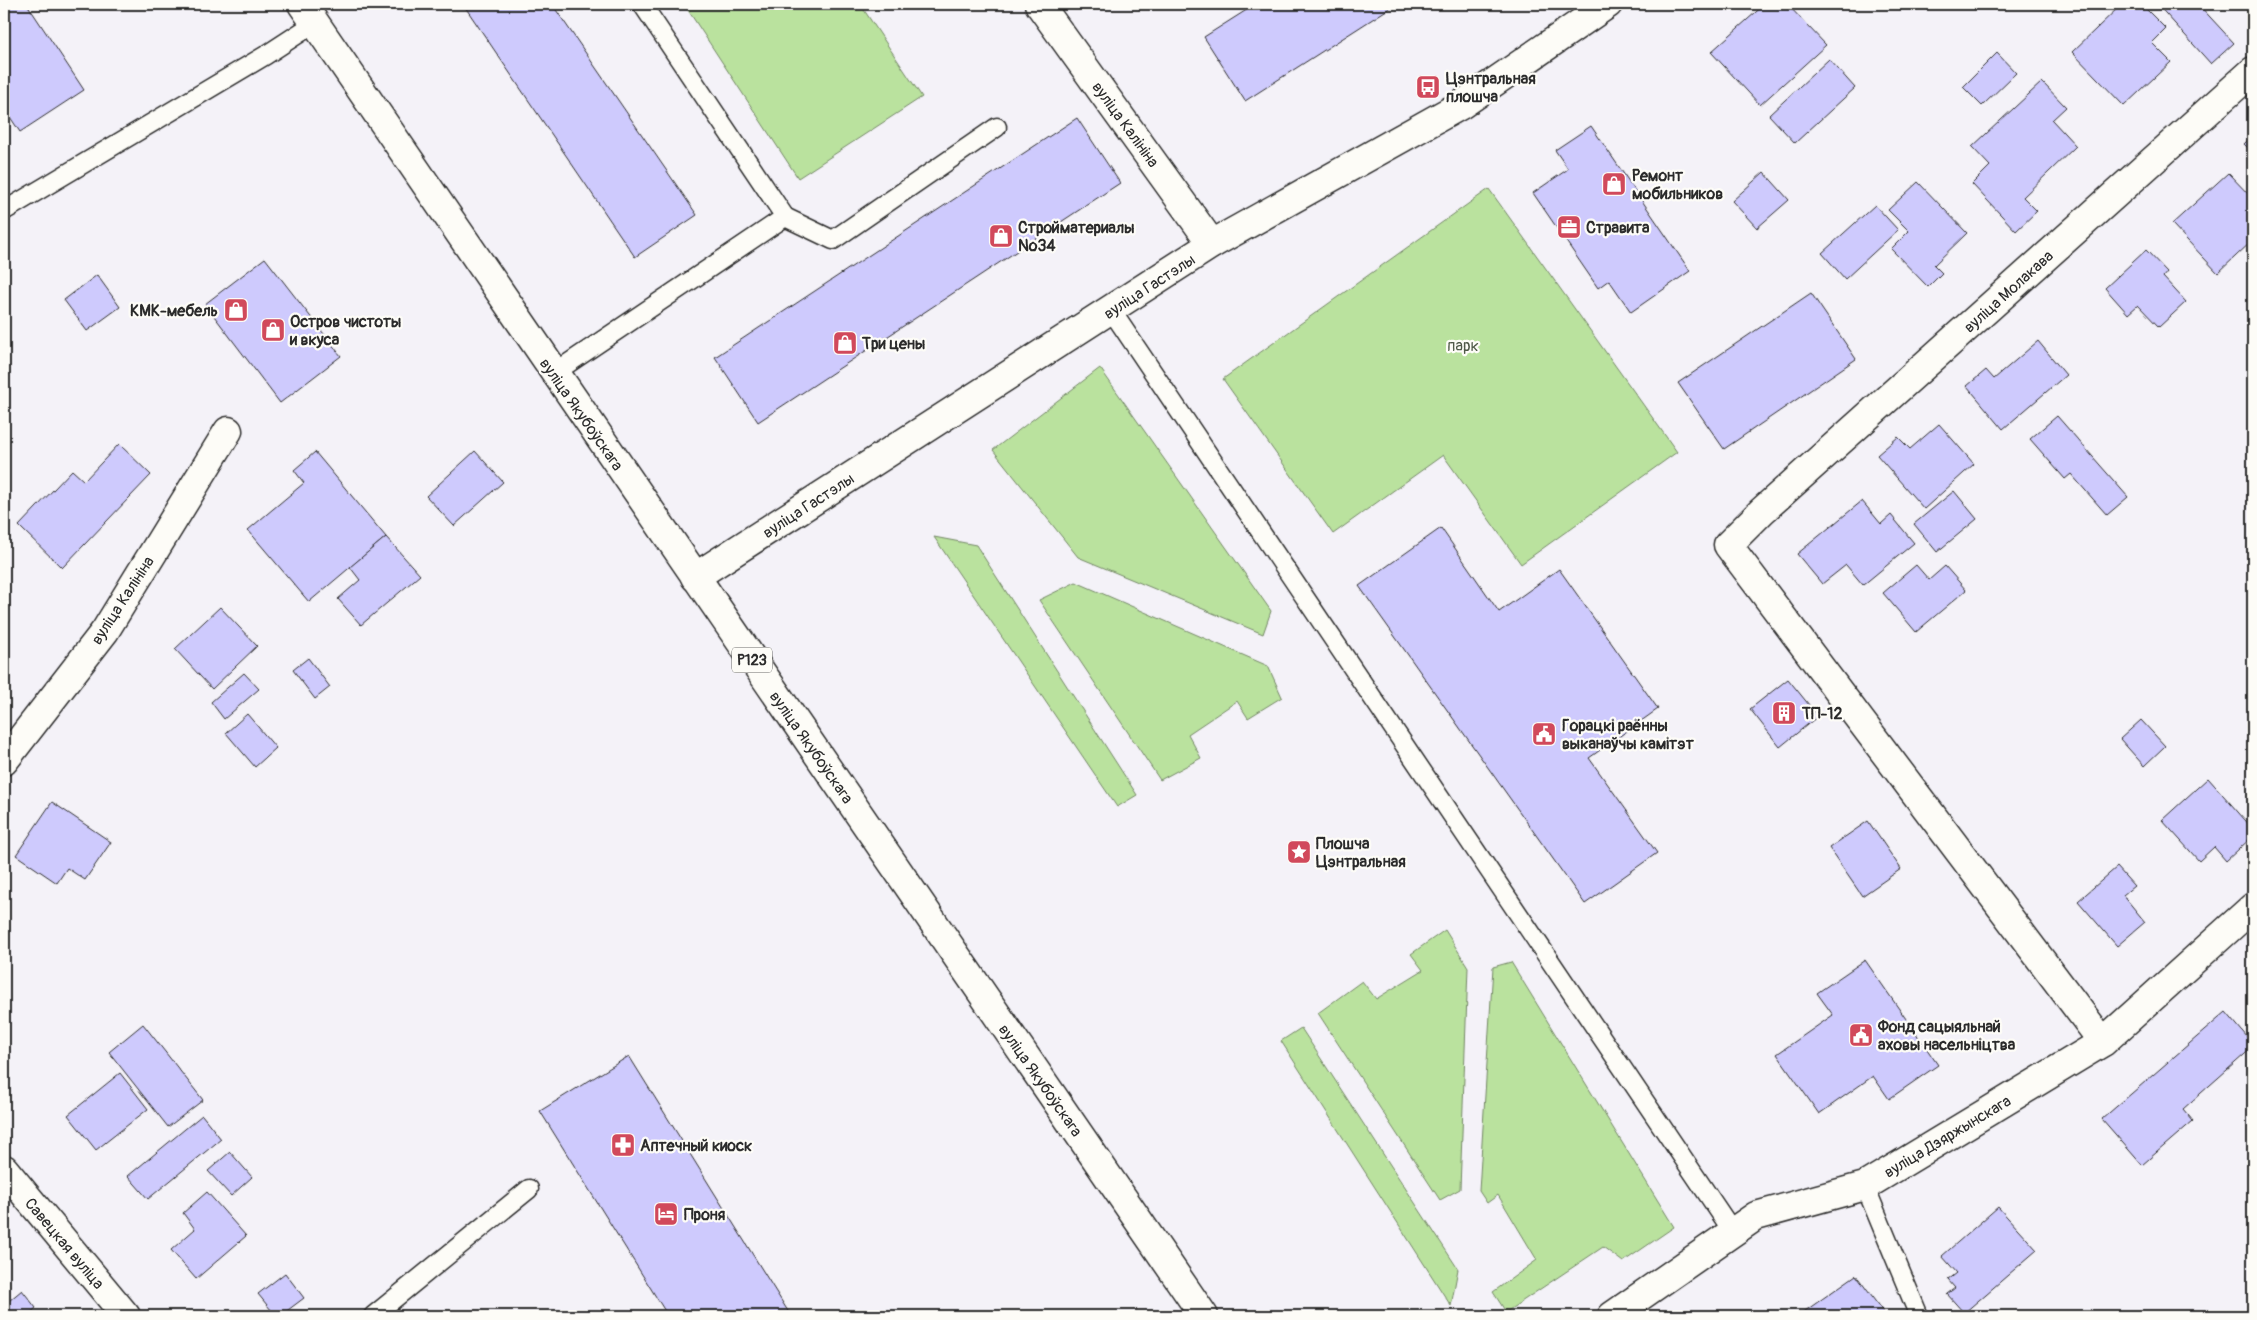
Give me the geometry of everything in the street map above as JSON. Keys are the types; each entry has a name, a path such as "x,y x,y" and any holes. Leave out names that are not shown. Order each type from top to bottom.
{"street":[{"name":"вуліца Калініна","path":"1039,4 1212,244"},
{"name":"вуліца Гастэлы","path":"695,577 1212,244 1461,104 1608,4"},
{"name":"вуліца Якубоўскага","path":"308,13 1204,1316"},
{"name":"вуліца Молакава","path":"2103,1042 1728,545 1762,511 2253,71"},
{"name":"вуліца Калініна","path":"4,761 105,631 228,430"},
{"name":"вуліца Дзяржынскага","path":"1612,1316 1756,1216 1865,1186 2103,1042 2253,907"},
{"name":"Савецкая вуліца","path":"4,1169 126,1316"}],"lane":[{"path":"642,4 785,217 833,240 997,127"},
{"path":"4,212 266,55 308,13"},
{"path":"554,373 785,217"},
{"path":"1111,310 1733,1232"},
{"path":"1865,1186 1919,1316"},
{"path":"373,1316 529,1189"}],"green space":[{"path":"684,4 860,4 922,97 798,178"},
{"name":"парк","path":"1489,189 1677,452 1521,564 1443,455 1333,534 1223,379"},
{"path":"1100,368 1271,611 1263,634 1078,557 993,450"},
{"path":"934,537 976,545 1137,795 1117,807"},
{"path":"1076,582 1268,666 1282,697 1248,718 1237,701 1188,734 1201,758 1160,780 1039,600"},
{"path":"1445,930 1468,967 1460,1189 1440,1200 1318,1013 1362,981 1376,999 1423,970 1411,954"},
{"path":"1511,962 1674,1227 1623,1262 1603,1247 1506,1312 1493,1292 1537,1260 1498,1195 1487,1203 1479,1191 1493,967"},
{"path":"1301,1028 1458,1269 1451,1306 1281,1041"}],"building":[{"path":"4,4 27,4 84,90 20,132 4,108"},
{"path":"463,4 552,4 697,215 635,257"},
{"path":"1256,4 1396,4 1245,101 1204,37"},
{"path":"1765,4 1787,4 1826,45 1760,105 1711,52"},
{"path":"2122,4 2141,4 2166,29 2152,43 2171,62 2124,106 2072,52"},
{"path":"2157,4 2198,4 2234,43 2211,64"},
{"path":"1997,53 2016,73 1982,106 1963,87"},
{"path":"1829,59 1855,88 1795,143 1769,115"},
{"path":"2042,82 2066,107 2052,120 2076,146 2023,197 2037,211 2016,231 1972,184 1990,166 1972,147"},
{"path":"1077,118 1120,183 758,422 715,357"},
{"path":"1591,126 1690,271 1631,312 1609,280 1598,288 1533,193 1568,169 1555,150"},
{"path":"2253,135 2253,153 2244,144"},
{"path":"1764,172 1789,200 1757,228 1732,201"},
{"path":"2228,173 2253,199 2253,240 2218,273 2172,224"},
{"path":"1918,182 1967,233 1934,265 1942,273 1928,287 1891,249 1909,231 1888,210"},
{"path":"1875,205 1898,230 1845,279 1822,253"},
{"path":"2146,250 2167,272 2163,277 2186,302 2159,327 2138,305 2128,314 2105,288"},
{"name":"Остров чистоты и вкуса","path":"265,258 341,356 280,403 205,304"},
{"path":"97,275 120,307 87,331 64,300"},
{"path":"1811,293 1856,359 1724,449 1678,383"},
{"path":"2038,341 2066,375 2003,429 1967,386 1986,370 1994,379"},
{"path":"2057,416 2128,497 2107,515 2071,474 2065,479 2030,439"},
{"path":"1939,424 1974,464 1924,509 1877,455 1898,437 1910,449"},
{"path":"119,444 151,475 62,568 19,526 72,470 84,481"},
{"path":"475,451 503,482 454,526 426,496"},
{"path":"315,452 386,537 309,602 248,530 304,483 294,470"},
{"path":"1954,491 1977,519 1937,552 1914,524"},
{"path":"1862,501 1881,524 1891,515 1914,543 1863,585 1846,565 1822,584 1797,554"},
{"name":"Горацкі раённы выканаўчы камітэт","path":"1441,528 1499,612 1559,569 1658,709 1589,758 1657,853 1585,904 1359,586"},
{"path":"386,537 420,575 361,625 338,599 360,580 350,567"},
{"path":"1916,565 1929,580 1945,566 1966,590 1916,632 1883,593"},
{"path":"220,607 257,646 212,689 175,649"},
{"path":"308,658 330,687 315,699 293,670"},
{"path":"244,673 259,689 224,719 211,702"},
{"name":"ТП-12","path":"1788,679 1818,716 1780,747 1750,709"},
{"path":"247,714 276,748 255,767 226,733"},
{"path":"2141,720 2165,746 2144,766 2120,739"},
{"path":"2208,778 2253,829 2253,836 2226,861 2214,847 2199,861 2162,820"},
{"path":"52,802 111,842 85,880 67,868 57,883 16,855"},
{"path":"1868,821 1901,869 1862,896 1829,848"},
{"path":"2117,867 2134,886 2123,895 2145,922 2117,946 2078,901"},
{"name":"Фонд сацыяльнай аховы насельніцтва","path":"1865,960 1938,1065 1889,1099 1873,1076 1819,1114 1777,1054 1833,1015 1817,993"},
{"path":"2226,1012 2253,1044 2253,1047 2183,1109 2193,1121 2142,1165 2102,1119"},
{"path":"143,1024 203,1100 168,1127 109,1052"},
{"name":"Проня","path":"629,1056 791,1316 668,1316 540,1111"},
{"path":"120,1073 148,1109 96,1150 68,1115"},
{"path":"202,1115 221,1139 148,1199 128,1176"},
{"path":"230,1152 252,1177 231,1196 208,1171"},
{"path":"207,1192 246,1236 196,1279 171,1250 195,1229 183,1213"},
{"path":"1998,1207 2037,1250 1964,1313 1947,1294 1955,1288 1948,1280 1957,1273 1942,1256"},
{"path":"285,1273 304,1298 280,1316 276,1316 258,1294"},
{"path":"1856,1275 1886,1316 1798,1316"},
{"path":"22,1290 36,1308 27,1316 4,1316 4,1305"}],"place":[{"name":"Цэнтральная плошча","path":"1428,87"},
{"name":"Ремонт мобильников","path":"1614,184"},
{"name":"Стравита","path":"1569,227"},
{"name":"Стройматериалы №34","path":"1001,236"},
{"name":"КМК-мебель","path":"236,310"},
{"name":"Остров чистоты и вкуса","path":"273,330"},
{"name":"Три цены","path":"845,343"},
{"name":"ТП-12","path":"1784,713"},
{"name":"Горацкі раённы выканаўчы камітэт","path":"1544,734"},
{"name":"Плошча Цэнтральная","path":"1299,852"},
{"name":"Фонд сацыяльнай аховы насельніцтва","path":"1861,1035"},
{"name":"Аптечный киоск","path":"623,1145"},
{"name":"Проня","path":"666,1214"}]}
